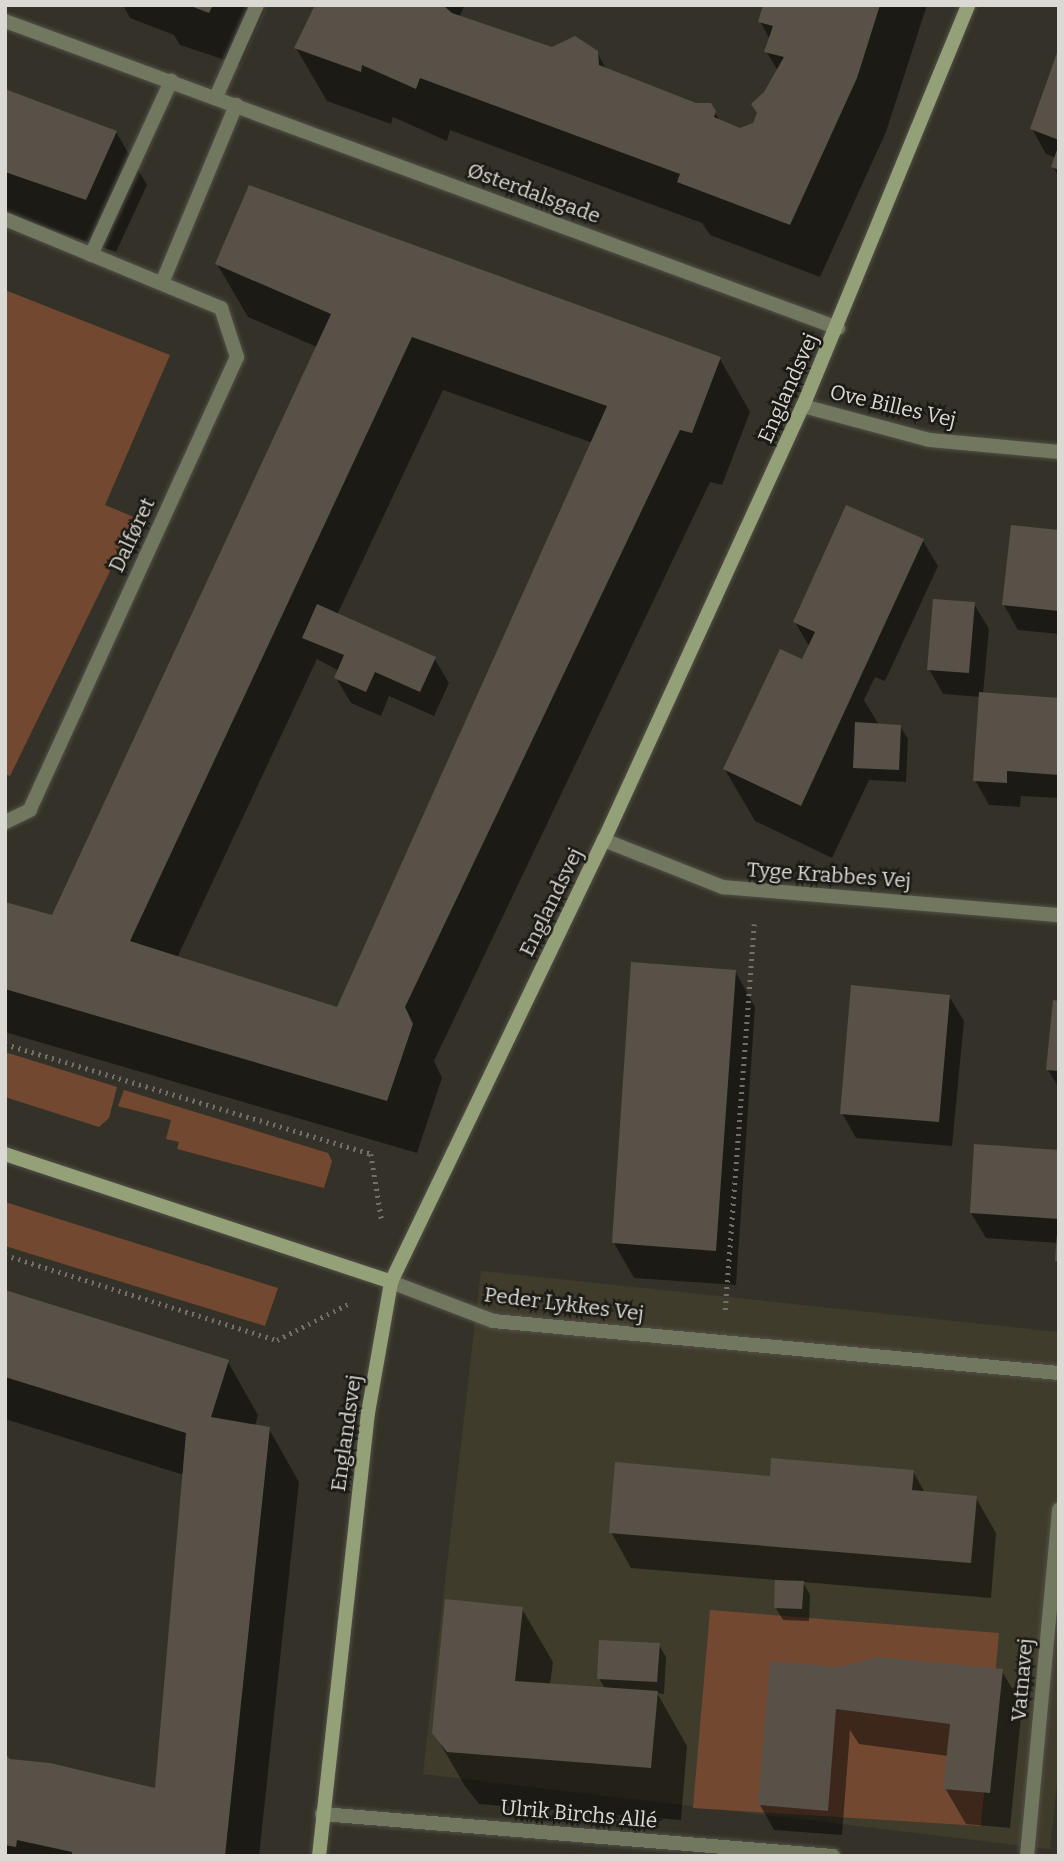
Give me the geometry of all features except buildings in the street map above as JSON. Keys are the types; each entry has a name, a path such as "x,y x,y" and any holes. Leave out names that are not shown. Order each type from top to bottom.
{"street":[{"path":"216,97 257,5"},
{"name":"Englandsvej","path":"319,1856 368,1413 391,1282 604,840 803,406 838,328 968,5"},
{"name":"Østerdalsgade","path":"5,21 838,328"},
{"path":"91,255 171,81"},
{"path":"162,283 236,105"},
{"name":"Dalføret","path":"5,219 221,308 237,357 30,810 5,822"},
{"name":"Ove Billes Vej","path":"803,406 930,440 1059,452"},
{"name":"Tyge Krabbes Vej","path":"604,840 723,887 1059,915"},
{"name":"Peder Lykkes Vej","path":"5,1154 391,1282 493,1321 1059,1373"},
{"name":"Vatnavej","path":"1027,1856 1059,1509"},
{"name":"Ulrik Birchs Allé","path":"322,1814 833,1856"}],"path":[{"path":"723,1342 756,891"},
{"path":"5,1044 372,1154 391,1282 277,1340 5,1255"}],"shaded area":[{"path":"5,290 170,355 105,505 136,518 10,776 5,774"},
{"path":"5,1052 117,1087 109,1118 99,1127 5,1097"},
{"path":"124,1090 328,1153 332,1161 324,1188 177,1149 179,1142 166,1139 171,1120 118,1106"},
{"path":"5,1202 278,1288 265,1326 5,1246"},
{"path":"481,1271 1059,1332 1059,1764 1050,1849 423,1774"},
{"path":"710,1610 999,1633 981,1826 693,1808"}]}
